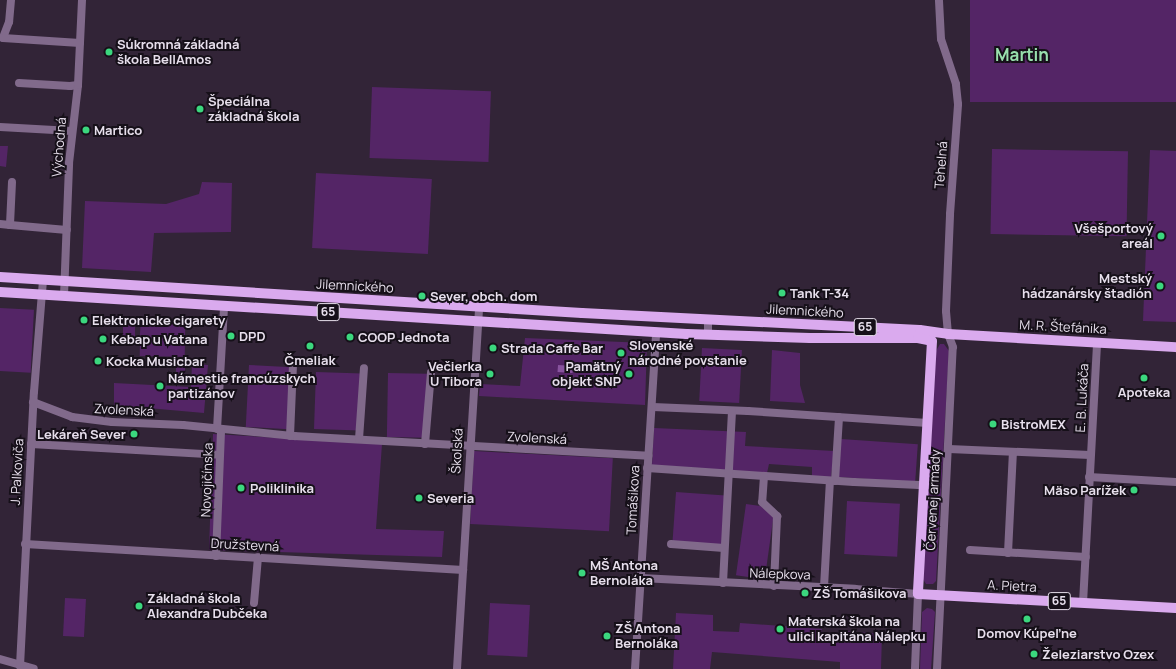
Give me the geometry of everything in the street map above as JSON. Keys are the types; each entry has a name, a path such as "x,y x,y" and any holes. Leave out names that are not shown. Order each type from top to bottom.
{"main road":[{"name":"Jilemnického","path":"0,277 479,307 920,330 948,334"},
{"name":"Jilemnického","path":"0,292 708,335 810,338 918,338 932,341"},
{"path":"932,341 948,334"},
{"name":"M. R. Štefánika","path":"948,334 1176,347"},
{"name":"Červenej armády","path":"918,594 932,341"},
{"name":"A. Pietra","path":"918,594 1176,608"}],"street":[{"path":"11,0 9,22 2,40 80,43"},
{"name":"Východná","path":"64,296 66,281 69,163 78,85 82,0"},
{"name":"Tehelná","path":"939,0 941,39 956,84 958,104 950,214 946,312 948,334"},
{"path":"19,83 70,86 78,85"},
{"path":"0,127 72,131"},
{"path":"10,225 12,182"},
{"path":"0,224 67,230"},
{"name":"J. Palkoviča","path":"20,666 33,402 43,279"},
{"path":"219,430 224,306"},
{"name":"Školská","path":"457,669 479,307"},
{"path":"708,320 708,335"},
{"name":"Tomášikova","path":"635,669 656,332"},
{"name":"Červenej armády","path":"937,669 942,596 953,347 948,334"},
{"name":"E. B. Lukáča","path":"1083,603 1097,342"},
{"path":"290,436 294,365"},
{"path":"359,439 364,368"},
{"path":"425,444 431,372"},
{"name":"Zvolenská","path":"33,402 72,417 86,420 185,425 219,430 290,436 648,456"},
{"path":"652,407 928,423"},
{"path":"723,583 732,411"},
{"path":"824,587 832,481 839,417"},
{"name":"Novojičínska","path":"216,556 220,455 219,430"},
{"path":"31,444 220,455"},
{"path":"949,449 1090,455"},
{"path":"1008,553 1013,452"},
{"path":"647,468 832,481 924,484"},
{"path":"764,476 762,502 777,516 774,586"},
{"path":"1089,477 1176,482"},
{"name":"Družstevná","path":"25,544 463,570"},
{"path":"671,544 724,548"},
{"path":"970,550 1086,557"},
{"path":"254,603 258,558"},
{"name":"Nálepkova","path":"641,578 774,586 824,587 918,594"},
{"name":"Červenej armády","path":"915,669 918,594"},
{"path":"0,659 34,669"}],"shaded area":[{"path":"970,0 1176,0 1176,102 970,102"},
{"path":"372,87 491,91 488,162 370,158"},
{"path":"0,146 8,146 6,167 0,166"},
{"path":"992,149 1128,151 1126,236 991,234"},
{"name":"Všešportový areál","path":"1150,150 1176,151 1176,322 1143,321"},
{"path":"316,173 432,179 428,254 312,248"},
{"path":"202,182 232,183 231,232 154,233 151,272 82,268 85,201 166,204 199,194"},
{"path":"0,308 34,310 31,373 0,371"},
{"path":"141,319 186,322 184,342 140,339"},
{"path":"123,320 135,320 135,343 123,343"},
{"path":"525,338 647,343 645,405 479,396 480,384 520,386"},
{"path":"140,340 185,341 185,357 140,356"},
{"path":"940,344 944,344 949,351 936,581 933,584 926,584 923,579 936,351"},
{"path":"702,348 742,350 739,403 699,401"},
{"path":"772,350 800,353 800,385 805,403 770,401"},
{"path":"192,364 208,365 204,413 114,405 114,383 191,387"},
{"path":"176,365 185,365 185,380 176,380"},
{"path":"249,365 292,367 289,429 246,427"},
{"path":"558,365 573,366 572,373 558,372"},
{"path":"316,372 362,374 360,431 314,429"},
{"path":"388,373 427,374 426,438 387,437"},
{"path":"654,428 746,432 745,446 834,451 831,477 812,477 812,467 769,464 767,473 652,465"},
{"path":"213,434 382,444 376,529 444,531 442,557 209,550"},
{"path":"841,439 918,444 915,482 838,477"},
{"path":"474,451 613,458 609,531 470,524"},
{"path":"676,492 729,496 725,548 672,544"},
{"path":"847,501 900,504 897,557 844,554"},
{"path":"746,504 775,508 765,579 736,575"},
{"path":"65,598 86,599 84,637 63,636"},
{"path":"490,603 530,605 527,657 487,655"},
{"path":"927,608 932,609 935,612 931,669 920,669 922,612"},
{"path":"676,613 713,615 713,631 739,632 740,623 822,629 822,636 842,638 844,631 882,634 881,669 840,669 840,662 712,652 710,669 673,669"}],"place":[{"name":"Súkromná základná škola BellAmos","path":"109,52"},
{"name":"Špeciálna základná škola","path":"200,109"},
{"name":"Martico","path":"86,130"},
{"name":"Všešportový areál","path":"1161,236"},
{"name":"Mestský hádzanársky štadión","path":"1160,286"},
{"name":"Tank T-34","path":"782,293"},
{"name":"Sever, obch. dom","path":"422,296"},
{"name":"Elektronicke cigarety","path":"84,320"},
{"name":"DPD","path":"231,336"},
{"name":"COOP Jednota","path":"350,337"},
{"name":"Kebap u Vatana","path":"103,339"},
{"name":"Čmeliak","path":"310,346"},
{"name":"Strada Caffe Bar","path":"493,348"},
{"name":"Slovenské národné povstanie","path":"621,353"},
{"name":"Kocka Musicbar","path":"98,361"},
{"name":"Večierka U Tibora","path":"490,374"},
{"name":"Pamätný objekt SNP","path":"629,374"},
{"name":"Apoteka","path":"1144,378"},
{"name":"Námestie francúzskych partizánov","path":"160,386"},
{"name":"BistroMEX","path":"993,424"},
{"name":"Lekáreň Sever","path":"134,434"},
{"name":"Poliklinika","path":"241,488"},
{"name":"Mäso Parížek","path":"1134,490"},
{"name":"Severia","path":"419,498"},
{"name":"MŠ Antona Bernoláka","path":"582,573"},
{"name":"ZŠ Tomášikova","path":"805,593"},
{"name":"Základná škola Alexandra Dubčeka","path":"139,606"},
{"name":"Domov Kúpeľne","path":"1027,619"},
{"name":"Materská škola na ulici kapitána Nálepku","path":"780,629"},
{"name":"ZŠ Antona Bernoláka","path":"607,636"},
{"name":"Železiarstvo Ozex","path":"1034,654"}],"district":[{"name":"Martin","path":"1022,55"}]}
